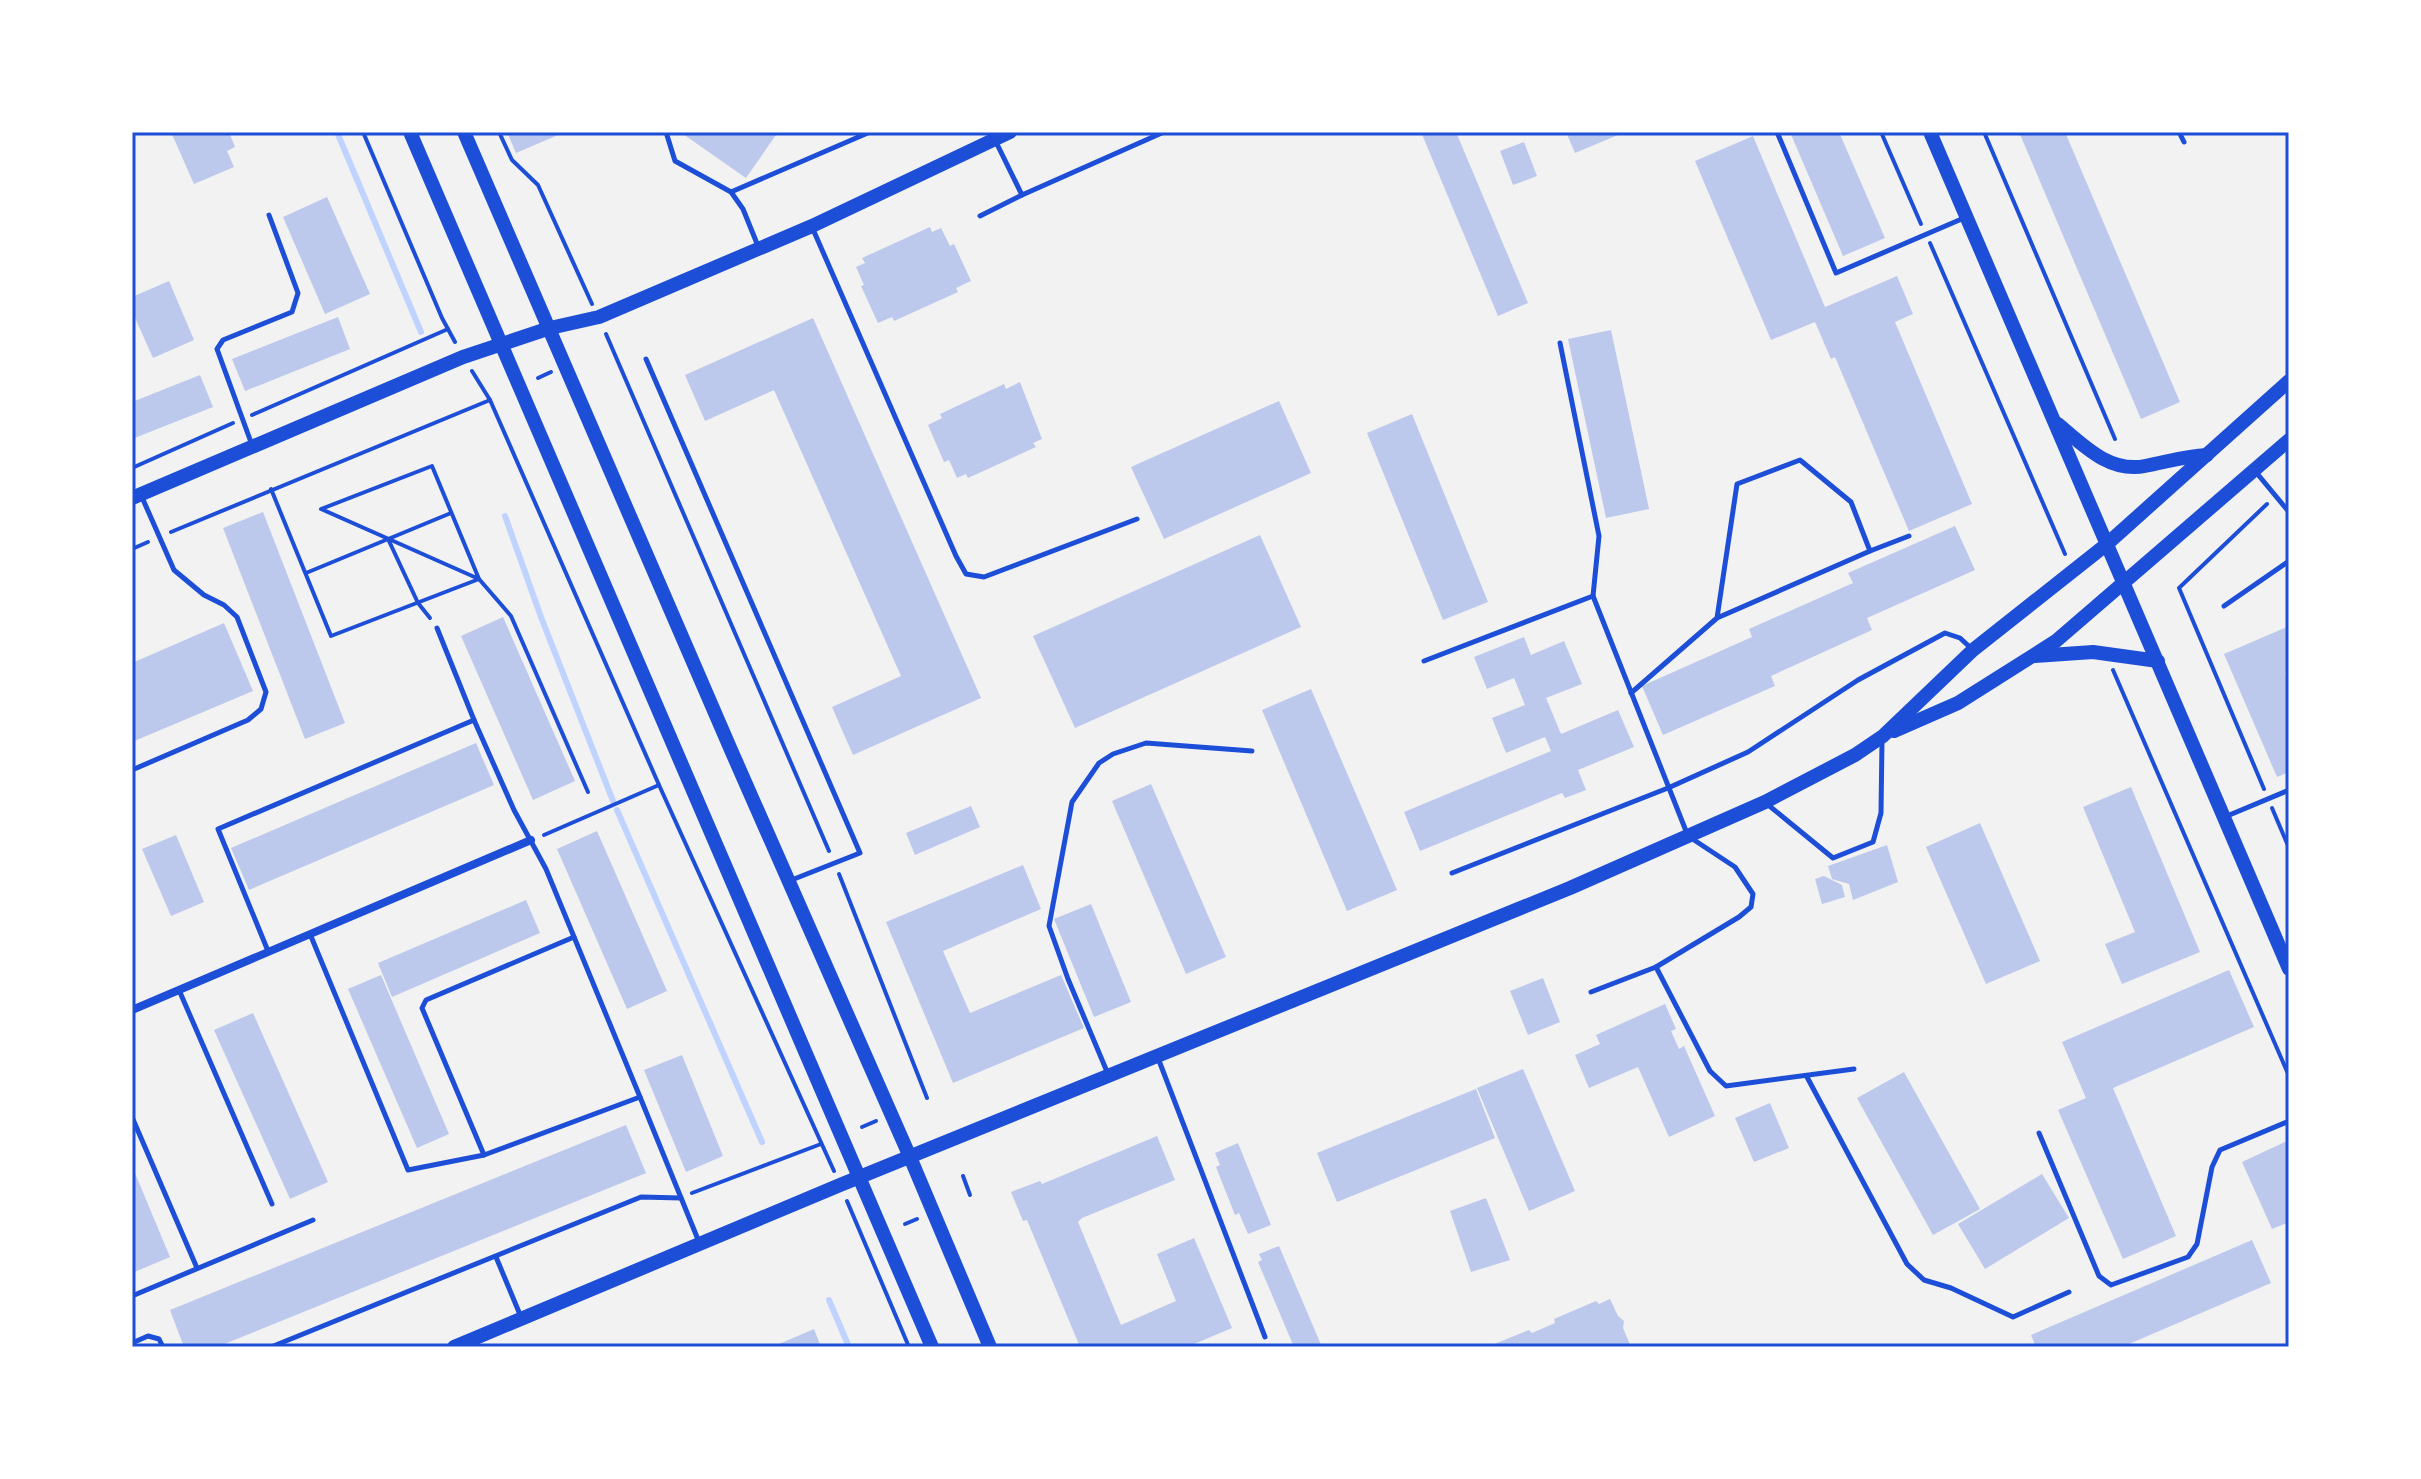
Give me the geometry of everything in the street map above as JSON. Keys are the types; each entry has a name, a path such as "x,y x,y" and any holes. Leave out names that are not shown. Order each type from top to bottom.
{"main road":[{"path":"410,132 932,1347"},
{"path":"464,132 990,1347"},
{"path":"136,496 463,357 550,328 599,317 812,226 1010,132"},
{"path":"1930,132 2289,969"},
{"path":"454,1347 840,1185 1570,888 1765,802 1855,755 1883,736 1973,650 2107,544 2289,381"},
{"path":"2054,420 2106,461 2126,467 2207,455"},
{"path":"1883,736 1958,703 2033,657 2124,584 2289,440"},
{"path":"2033,657 2093,652 2158,661"}],"street":[{"path":"132,1010 531,840"}],"lane":[{"path":"666,132 675,161 731,192 743,209 759,249"},
{"path":"731,192 870,132"},
{"path":"980,216 1164,132"},
{"path":"1777,132 1836,273 1966,217"},
{"path":"2179,132 2184,142"},
{"path":"994,140 1022,195"},
{"path":"253,446 217,349 223,340 292,312 297,303 298,293 269,215"},
{"path":"812,226 966,574 984,577 1137,519"},
{"path":"1560,343 1599,536 1593,596 1688,836 1735,867 1753,894 1751,907 1656,967 1591,992"},
{"path":"646,359 860,853 788,881"},
{"path":"1717,618 1737,484 1800,460 1851,502 1870,551"},
{"path":"2255,470 2289,512"},
{"path":"132,770 248,720 261,709 266,692 237,617 174,570 160,537 136,496"},
{"path":"1631,693 1717,618 1909,536"},
{"path":"2224,606 2289,561"},
{"path":"1424,661 1593,596"},
{"path":"437,628 474,720 574,937 700,1243"},
{"path":"1452,873 1668,788 1748,752 1858,680 1945,633 1960,638 1973,650"},
{"path":"268,951 218,829 474,720"},
{"path":"1765,802 1833,858 1873,842 1881,813 1883,736"},
{"path":"1109,1077 1049,926 1072,802 1099,763 1113,754 1146,743 1252,751"},
{"path":"2225,818 2289,790"},
{"path":"309,934 408,1170 484,1155 640,1097"},
{"path":"484,1155 422,1008 426,1000 574,937"},
{"path":"1656,967 1710,1071 1726,1086 1854,1069"},
{"path":"179,989 272,1204"},
{"path":"1158,1057 1265,1337"},
{"path":"1807,1077 1907,1264 1924,1280 1951,1288 2013,1317 2069,1292"},
{"path":"132,1117 197,1268"},
{"path":"2039,1133 2099,1276 2111,1285 2188,1257 2197,1244 2212,1167 2220,1150 2289,1121"},
{"path":"271,1347 641,1197 681,1198"},
{"path":"132,1296 313,1220"},
{"path":"496,1257 521,1317"},
{"path":"132,1343 148,1336 159,1339 163,1347"}],"path":[{"path":"248,417 448,329 363,132"},
{"path":"499,132 512,160 538,185 599,317 834,863 927,1098"},
{"path":"1881,132 2066,557"},
{"path":"1984,132 2115,439"},
{"path":"538,378 552,372"},
{"path":"132,549 490,400 659,785 840,1185 909,1347"},
{"path":"132,468 233,423"},
{"path":"479,579 321,509 432,466 479,579 511,616 588,792"},
{"path":"271,489 331,636 479,579"},
{"path":"2277,494 2179,588 2289,848"},
{"path":"305,573 451,513"},
{"path":"388,539 418,603 437,628"},
{"path":"2111,666 2289,1076"},
{"path":"531,840 659,785"},
{"path":"862,1127 876,1121"},
{"path":"681,1198 821,1144"},
{"path":"963,1176 970,1195"},
{"path":"905,1224 917,1219"}],"building":[{"path":"171,132 229,132 235,147 227,151 234,167 194,184"},
{"path":"507,132 565,132 516,153"},
{"path":"680,132 778,132 746,178"},
{"path":"1421,132 1456,132 1528,303 1498,316"},
{"path":"1566,132 1625,132 1575,153"},
{"path":"1790,132 1839,132 1885,238 1843,256"},
{"path":"2019,132 2065,132 2180,402 2141,419"},
{"path":"1753,136 1825,307 1897,276 1913,314 1895,322 1972,504 1909,531 1835,357 1831,359 1815,322 1771,340 1695,161"},
{"path":"1524,142 1537,176 1513,185 1500,151"},
{"path":"327,197 370,294 325,314 283,217"},
{"path":"930,227 932,232 941,228 950,246 954,244 971,281 956,288 958,292 894,321 892,317 878,323 856,267 865,263 862,258"},
{"path":"169,281 194,340 153,358 132,311 132,297"},
{"path":"338,317 350,349 245,391 232,359"},
{"path":"813,318 981,698 853,755 832,707 901,676 774,390 705,421 685,375"},
{"path":"1611,330 1649,509 1606,518 1568,339"},
{"path":"200,375 213,407 132,439 132,402"},
{"path":"1020,382 1042,439 1033,443 1036,447 968,478 966,474 957,478 949,460 944,462 928,425 942,418 940,414 1004,384 1006,389"},
{"path":"1279,401 1311,473 1164,539 1131,467"},
{"path":"1412,414 1488,602 1443,620 1367,433"},
{"path":"263,512 345,723 305,739 223,528"},
{"path":"1955,526 1975,570 1867,618 1872,630 1771,676 1775,686 1663,735 1642,686 1752,637 1749,629 1853,583 1848,573"},
{"path":"1260,535 1301,627 1075,728 1033,636"},
{"path":"503,617 575,781 533,800 461,636"},
{"path":"224,623 253,691 132,742 132,663"},
{"path":"2289,626 2289,671 2285,673 2289,682 2289,772 2277,777 2224,654"},
{"path":"1524,637 1531,655 1564,641 1582,684 1546,698 1561,734 1618,710 1634,747 1578,770 1586,790 1565,798 1562,793 1420,851 1404,812 1551,751 1545,737 1506,753 1492,718 1525,705 1514,678 1487,689 1474,657"},
{"path":"1311,689 1397,890 1347,911 1262,710"},
{"path":"476,743 494,785 249,890 231,848"},
{"path":"1151,784 1226,957 1186,974 1112,801"},
{"path":"2131,787 2200,952 2122,984 2105,944 2135,932 2083,807"},
{"path":"971,806 980,827 915,855 906,833"},
{"path":"1980,823 2040,961 1986,984 1926,847"},
{"path":"597,831 667,991 627,1009 557,849"},
{"path":"176,835 204,902 171,916 142,849"},
{"path":"1887,845 1898,882 1853,900 1849,884 1832,879 1828,866"},
{"path":"1023,865 1041,909 943,951 970,1013 1061,975 1084,1028 953,1083 886,922"},
{"path":"1824,876 1842,885 1845,897 1822,904 1815,879"},
{"path":"526,900 540,933 392,997 378,963"},
{"path":"1091,904 1131,1002 1094,1017 1054,919"},
{"path":"2229,970 2254,1027 2113,1088 2176,1236 2123,1259 2058,1110 2086,1098 2062,1042"},
{"path":"381,975 449,1134 417,1148 348,989"},
{"path":"1543,978 1560,1022 1528,1035 1510,991"},
{"path":"1665,1004 1676,1029 1671,1031 1679,1049 1684,1046 1715,1116 1669,1137 1638,1067 1589,1088 1575,1055 1600,1044 1596,1035"},
{"path":"253,1013 328,1182 290,1199 214,1030"},
{"path":"682,1055 723,1156 686,1172 644,1070"},
{"path":"1523,1069 1575,1191 1529,1211 1477,1088"},
{"path":"1904,1072 1980,1209 1933,1235 1857,1098"},
{"path":"1476,1089 1495,1138 1337,1202 1317,1153"},
{"path":"1770,1103 1789,1148 1754,1162 1735,1118"},
{"path":"626,1125 646,1173 217,1347 184,1347 170,1310"},
{"path":"1157,1136 1175,1180 1078,1222 1121,1325 1176,1301 1157,1254 1194,1238 1232,1328 1187,1347 1080,1347 1027,1220 1023,1221 1011,1192 1040,1181 1042,1184"},
{"path":"2287,1141 2289,1222 2272,1229 2242,1162"},
{"path":"1238,1143 1271,1225 1248,1234 1239,1213 1235,1215 1216,1167 1220,1165 1215,1153"},
{"path":"132,1166 170,1257 132,1273"},
{"path":"2042,1174 2069,1218 1985,1269 1958,1224"},
{"path":"1486,1198 1510,1260 1471,1272 1450,1211"},
{"path":"2252,1240 2271,1283 2122,1347 2036,1347 2031,1335"},
{"path":"1279,1246 1322,1347 1294,1347 1258,1262 1262,1260 1259,1254"},
{"path":"1610,1299 1624,1321 1623,1328 1631,1347 1487,1347 1529,1330 1532,1333 1555,1323 1554,1319 1596,1301 1599,1304"},
{"path":"814,1329 821,1347 772,1347"}],"waterway":[{"path":"337,132 421,332"},
{"path":"505,516 613,801"},
{"path":"617,810 762,1142"},
{"path":"829,1300 849,1347"}]}
